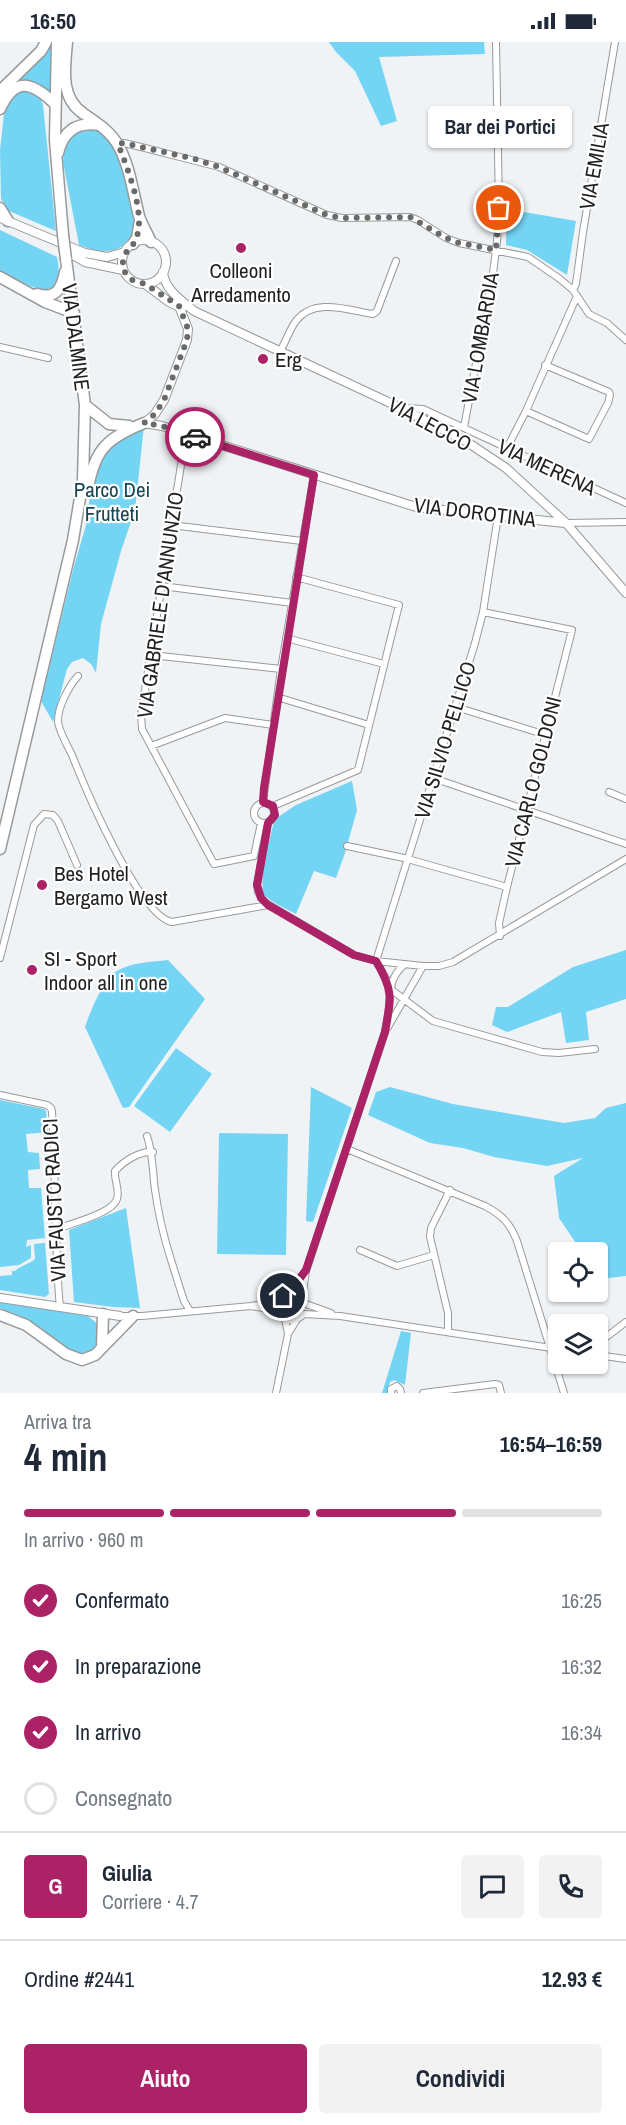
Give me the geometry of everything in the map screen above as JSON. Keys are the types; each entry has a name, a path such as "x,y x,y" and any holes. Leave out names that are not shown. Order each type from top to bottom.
{"highway":[{"path":"0,94 3,88 41,51 46,42"},
{"name":"VIA DALMINE","path":"52,629 73,540 83,480 85,405 66,262 56,162 54,103 57,42"},
{"path":"68,42 66,83 68,96 73,106 103,127 118,144 125,161 140,220 151,242"},
{"path":"0,109 9,92 20,86 38,89 54,103"},
{"path":"69,131 73,106"},
{"path":"56,162 62,140 69,131 84,124 103,127"},
{"path":"0,208 4,219"},
{"path":"129,248 137,238 140,220"},
{"path":"22,289 42,296 56,293 62,286 66,262"},
{"path":"0,277 45,302 74,313"},
{"path":"85,405 109,424 127,427 144,423"},
{"path":"0,849 52,629 81,532 93,467 106,443 122,432 144,423"},
{"path":"0,1314 34,1330 75,1358 90,1358 133,1316"},
{"path":"102,1347 103,1314"},
{"path":"115,1333 120,1316"}],"main road":[{"path":"4,219 85,253 107,257 142,241 151,242 165,254 166,267 154,282 145,284 132,280 123,270 85,262 42,236"},
{"path":"123,270 129,248"},
{"name":"VIA LECCO","path":"163,272 174,294 194,310 401,408 467,442 506,468 566,523 626,593"},
{"name":"VIA LECCO","path":"145,284 179,306 187,310 194,310"},
{"path":"144,423 155,414 164,400 187,340 188,329 179,306"},
{"name":"VIA DOROTINA","path":"144,423 162,426 416,507 566,523"},
{"path":"0,1298 120,1316"}],"street":[{"name":"VIA LOMBARDIA","path":"464,427 496,250 499,208 496,42"},
{"name":"VIA EMILIA","path":"507,448 526,411 575,293 615,42"},
{"path":"118,144 124,143 195,159 219,167 327,215 342,218 410,217 459,243 528,257 545,267 575,293 588,314 607,323 626,340"},
{"path":"280,351 295,322 312,310 323,306 373,314 377,311 396,261"},
{"path":"0,347 48,358"},
{"path":"526,411 589,439 608,403 609,392 546,365"},
{"name":"VIA MERENA","path":"401,408 423,409 626,503"},
{"name":"VIA GABRIELE D'ANNUNZIO","path":"186,434 141,722 142,729 214,864 254,856 264,823"},
{"path":"263,802 281,669 314,475"},
{"name":"VIA SILVIO PELLICO","path":"376,961 483,612 498,516"},
{"name":"VIA MERENA","path":"566,523 626,522"},
{"path":"171,525 302,541"},
{"path":"264,823 255,818 254,813 258,804 263,802 273,806 358,770 399,605 297,577"},
{"path":"162,586 292,603"},
{"name":"VIA CARLO GOLDONI","path":"483,612 572,630 498,923 500,936"},
{"path":"286,638 384,664"},
{"path":"151,655 281,669"},
{"path":"78,676 67,688 58,721 94,810 120,860 154,912 166,921 177,922 268,905"},
{"path":"277,697 369,725"},
{"path":"456,706 546,735"},
{"path":"151,746 225,718 273,725"},
{"path":"433,778 626,844"},
{"path":"609,792 626,799"},
{"path":"273,806 275,815 264,823 257,885 261,898 268,905 354,955 376,961 423,966 439,966 453,962 626,859"},
{"path":"0,958 32,833 37,820 44,814 53,815 58,820 77,865"},
{"path":"347,846 408,859 507,886"},
{"path":"376,961 390,987 433,1022 542,1052 559,1053 595,1049"},
{"path":"304,1314 306,1270 385,1032 390,987 397,971 404,965"},
{"path":"385,1032 423,966"},
{"name":"VIA FAUSTO RADICI","path":"0,1095 51,1108 56,1175 54,1230 60,1308"},
{"path":"147,1136 153,1152 155,1195 160,1220 184,1301 190,1311"},
{"path":"347,1149 450,1190 500,1213 513,1230 548,1345"},
{"path":"54,1230 109,1209 116,1202 118,1195 115,1171 134,1156 146,1151 153,1152"},
{"path":"448,1332 448,1313 430,1237 431,1228 450,1190"},
{"path":"360,1250 397,1266 434,1255"},
{"path":"288,1334 285,1319 278,1306 306,1270"},
{"path":"120,1316 251,1306 296,1294 304,1301 340,1316"},
{"path":"251,1306 279,1311"},
{"path":"276,1393 288,1334 296,1321 304,1314 340,1316 548,1348"},
{"path":"285,1319 296,1321"},
{"path":"608,1336 626,1322"},
{"path":"608,1357 626,1359"},
{"path":"558,1374 564,1393"},
{"path":"423,1393 495,1384 499,1385 501,1393"},
{"path":"390,1393 391,1389 397,1386 401,1393"}],"green space":[{"path":"51,42 50,96 36,85 2,96"},
{"path":"329,42 484,42 485,54 379,57 397,121 381,126 355,71"},
{"path":"25,90 40,98 43,105 56,231 9,211 1,199 0,150 4,114 16,91"},
{"path":"84,128 101,132 110,140 117,150 126,176 136,227 126,243 113,250 97,250 79,245 63,162 68,136"},
{"path":"507,209 576,221 567,275 527,250 506,245"},
{"path":"0,230 57,257 59,273 56,284 42,289 32,287 0,271"},
{"name":"Parco Dei Frutteti","path":"144,426 135,510 101,624 96,673 91,664 83,658 72,662 67,669 53,722 41,701 86,525 92,482 99,460 116,441"},
{"path":"352,781 357,810 336,878 314,871 296,914 270,900 264,894 263,879 275,819 296,805"},
{"path":"626,950 626,999 586,1012 589,1040 566,1043 561,1012 507,1032 492,1025 496,1007 508,1007 573,967"},
{"path":"168,960 205,999 129,1107 123,1108 85,1027 98,996 112,975 129,966"},
{"path":"176,1048 212,1074 170,1132 134,1106"},
{"path":"311,1087 352,1108 313,1222 306,1221"},
{"path":"390,1087 453,1104 564,1123 595,1118 606,1108 626,1103 626,1276 608,1278 608,1242 575,1242 559,1218 554,1176 583,1158 547,1166 430,1143 368,1115 376,1092"},
{"path":"0,1100 44,1109 48,1132 26,1134 28,1152 39,1153 40,1169 28,1170 29,1188 41,1188 45,1238 27,1240 26,1247 31,1245 31,1258 19,1265 0,1267"},
{"path":"219,1133 288,1134 286,1255 217,1254"},
{"path":"126,1208 140,1308 74,1302 69,1230"},
{"path":"45,1243 49,1294 45,1297 0,1290 0,1276 12,1275 12,1271 35,1259 34,1244"},
{"path":"0,1302 88,1316 99,1325 97,1348 83,1355 68,1352 37,1325 0,1308"},
{"path":"401,1331 411,1333 405,1385 394,1380 390,1382 387,1393 382,1393"}],"way so far":[{"path":"195,437 156,424 144,423 155,414 164,400 187,340 188,329 179,306 145,284 132,280 123,270 125,252 137,238 140,220 125,161 118,144 124,143 195,159 219,167 316,212 342,218 410,217 446,238 476,247 496,250 499,208"}],"place":[{"name":"Bar dei Portici","path":"499,208"},
{"name":"Colleoni Arredamento","path":"241,248"},
{"name":"Erg","path":"263,359"},
{"name":"Bes Hotel Bergamo West","path":"42,885"},
{"name":"SI - Sport Indoor all in one","path":"32,970"}],"route":[{"path":"195,437 314,475 281,669 264,788 263,802 273,806 275,815 268,823 257,885 258,892 268,905 354,955 376,961 390,987 385,1032 306,1270 288,1294 283,1296"}]}
